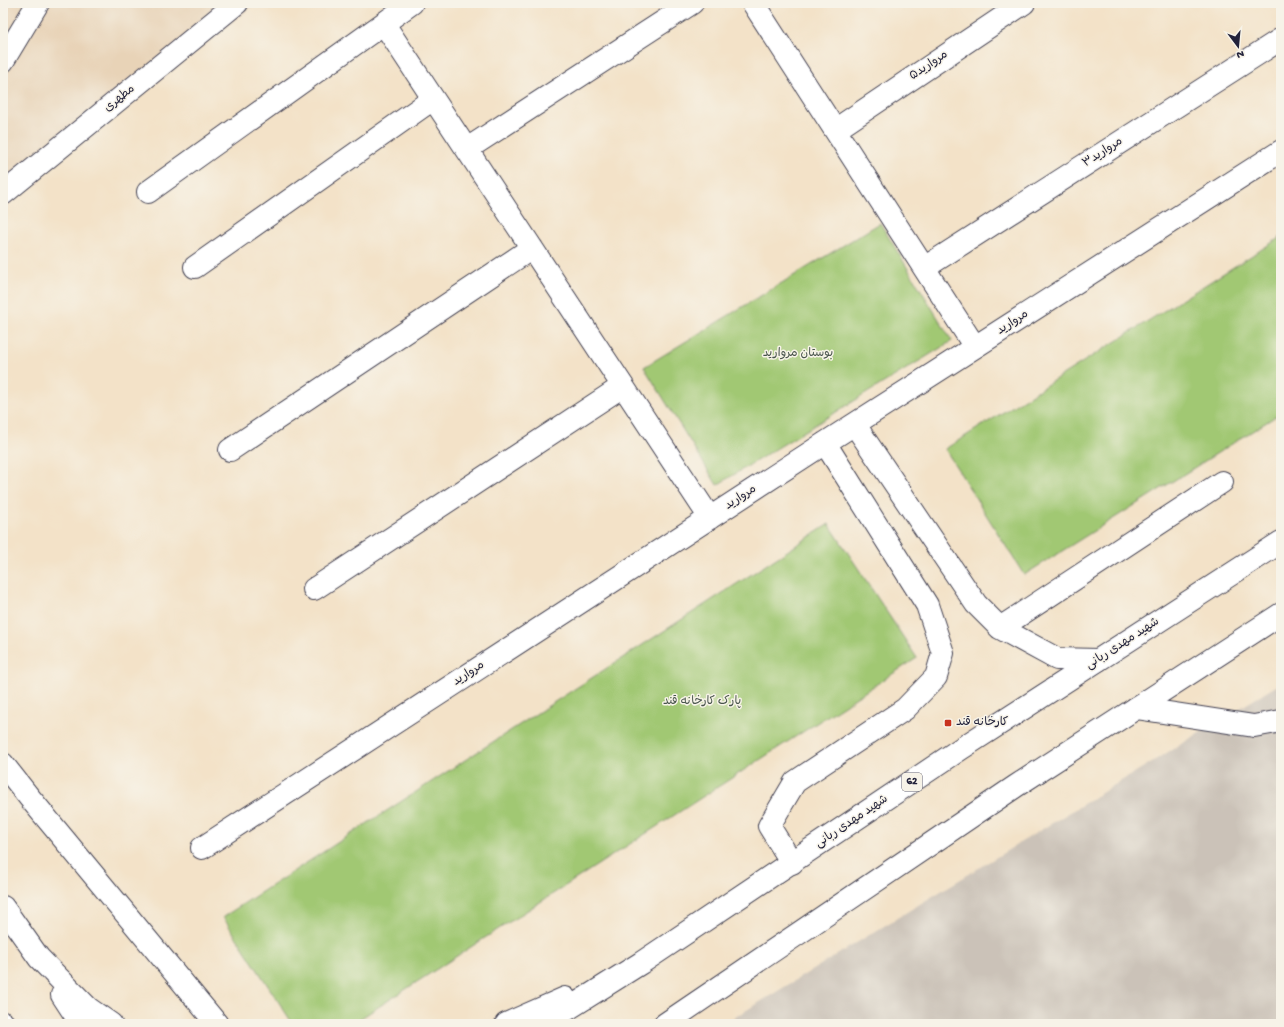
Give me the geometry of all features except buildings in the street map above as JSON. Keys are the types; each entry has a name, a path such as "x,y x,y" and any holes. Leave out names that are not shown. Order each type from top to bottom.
{"main road":[{"path":"3,61 38,3"},
{"name":"مطهری","path":"3,194 237,3"},
{"path":"148,192 412,3"},
{"path":"467,149 692,3"},
{"path":"753,3 975,347"},
{"name":"مروارید۵","path":"835,130 1024,3"},
{"path":"384,24 710,518"},
{"name":"مروارید۳","path":"924,268 1281,39"},
{"path":"194,267 433,99"},
{"name":"مروارید","path":"202,848 825,443 1281,151"},
{"path":"230,450 532,248"},
{"path":"314,589 623,386"},
{"path":"855,425 976,604 1000,628 1057,659 1098,660"},
{"path":"792,863 769,826 795,782 905,709 936,677 943,653 927,605 825,443"},
{"path":"1000,628 1222,482"},
{"name":"شهید مهدی ربانی","path":"544,1024 641,963 962,748 1281,542"},
{"path":"665,1024 1010,790 1281,614"},
{"path":"1136,708 1254,726 1281,721"},
{"path":"3,764 217,1024"},
{"path":"3,908 39,958 88,1008 111,1024"},
{"path":"16,925 81,1024"},
{"path":"506,1024 641,963"},
{"path":"671,1024 687,1009"}],"shaded area":[{"path":"3,3 257,3 51,167 3,208"},
{"path":"1281,683 1281,1024 724,1024"}],"green space":[{"name":"بوستان مروارید","path":"880,223 952,341 717,485 644,367"},
{"path":"1281,237 1281,413 1024,575 945,449"},
{"name":"پارک کارخانه قند","path":"829,524 917,658 352,1024 293,1024 223,917"}],"place":[{"name":"کارخانه قند","path":"948,723"}]}
